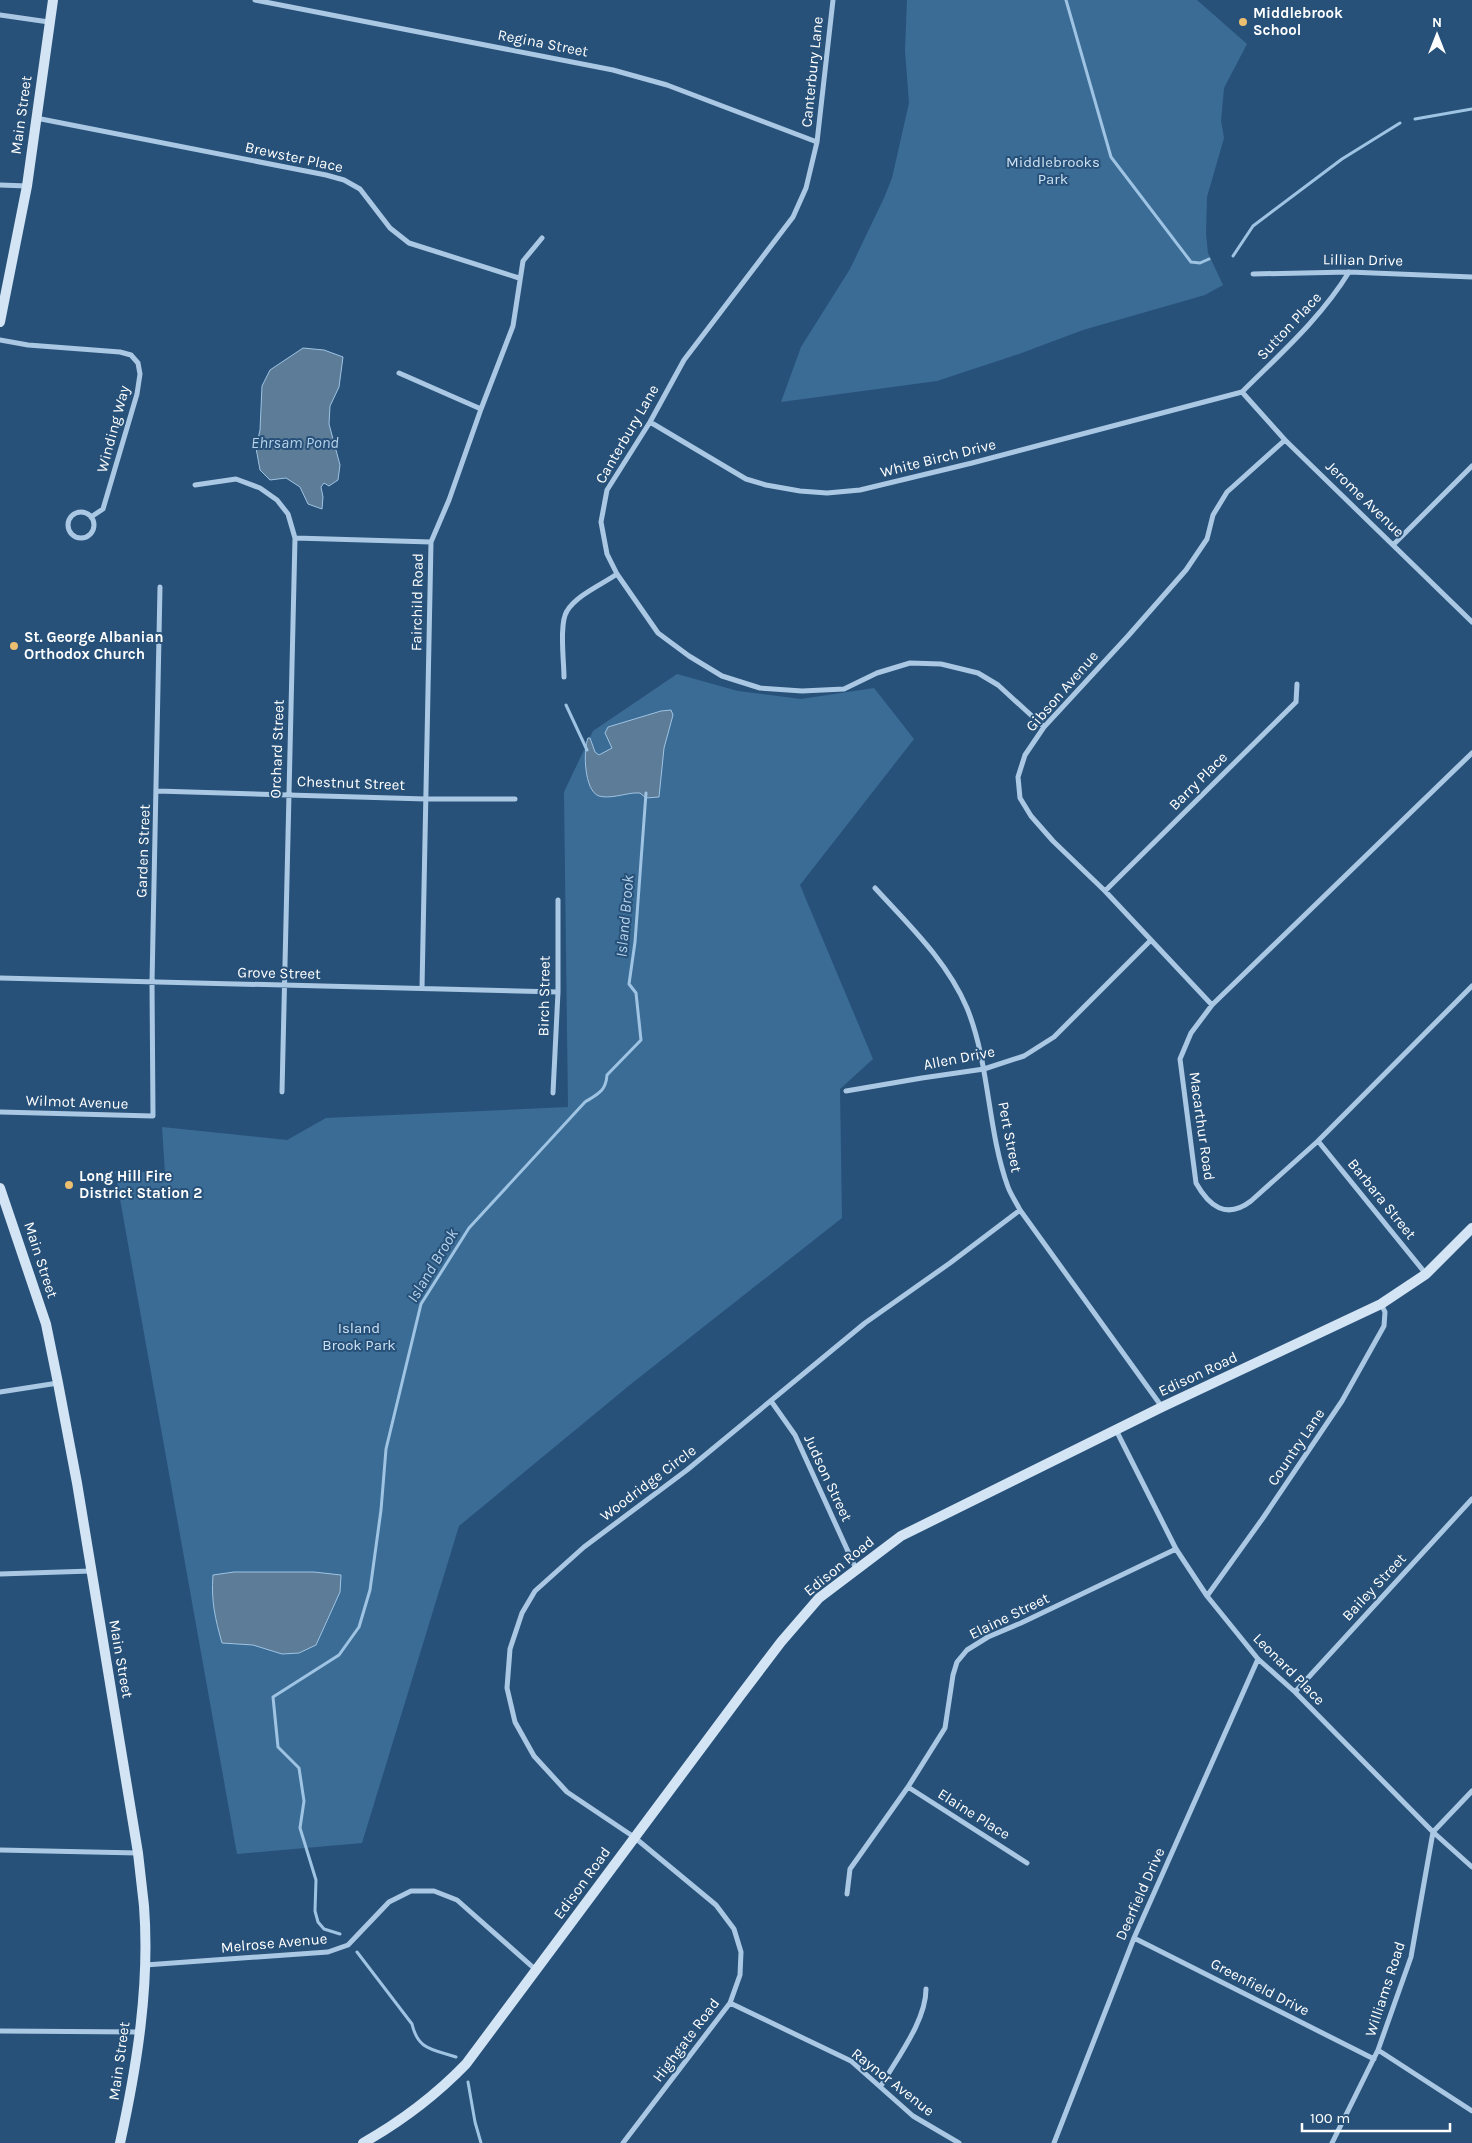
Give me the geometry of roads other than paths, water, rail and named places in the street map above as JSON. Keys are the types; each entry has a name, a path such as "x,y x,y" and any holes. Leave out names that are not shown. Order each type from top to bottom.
{"street":[{"name":"Main Street","path":"0,322 26,186 52,0"},
{"name":"Regina Street","path":"255,0 613,70 667,85 817,142"},
{"name":"Canterbury Lane","path":"832,0 817,142 806,188 793,217 684,360 650,422 607,490 601,522 607,554 617,574 658,633 689,656 722,676 760,688 802,691 844,689 877,673 910,663 941,664 978,673 998,685 1044,727"},
{"path":"0,15 49,22"},
{"name":"Brewster Place","path":"35,118 317,173 344,180 360,189 390,228 409,243 519,278"},
{"path":"0,185 26,186"},
{"name":"Fairchild Road","path":"422,988 431,542 449,500 480,408 513,326 523,261 542,238"},
{"name":"Lillian Drive","path":"1253,274 1350,272 1472,278"},
{"name":"Sutton Place","path":"1242,392 1307,328 1336,294 1350,272"},
{"name":"Winding Way","path":"0,340 62,348 120,352 131,355 138,363 140,374 137,394 103,509 91,517"},
{"path":"399,373 480,408"},
{"name":"White Birch Drive","path":"650,422 746,478 766,485 800,491 827,493 860,490 972,464 1242,392"},
{"name":"Jerome Avenue","path":"1242,392 1285,440 1472,622"},
{"name":"Gibson Avenue","path":"1212,1005 1105,891 1053,842 1020,798 1018,776 1025,755 1044,727 1134,630 1186,570 1206,539 1213,515 1227,492 1285,440"},
{"path":"1394,544 1472,466"},
{"name":"Orchard Street","path":"195,485 236,479 260,488 277,500 288,514 295,538 296,577 288,794 282,1092"},
{"name":"Winding Way","path":"83,512 91,517 94,525 88,536 80,538 72,534 69,523 73,515 83,512"},
{"path":"295,538 431,542"},
{"path":"564,677 563,629 565,612 576,601 617,574"},
{"name":"Garden Street","path":"153,1116 152,983 160,587"},
{"name":"Barry Place","path":"1105,891 1296,702 1297,684"},
{"name":"Macarthur Road","path":"1472,753 1212,1005 1191,1033 1180,1059 1196,1183 1205,1199 1220,1210 1240,1210 1318,1141 1472,986"},
{"name":"Chestnut Street","path":"157,791 515,799"},
{"name":"Pert Street","path":"875,888 938,958 952,979 967,1010 984,1069 999,1156 1008,1188 1020,1210 1162,1407"},
{"name":"Birch Street","path":"553,1092 558,992 558,900"},
{"name":"Allen Drive","path":"846,1091 984,1069 1024,1056 1054,1037 1151,940"},
{"name":"Grove Street","path":"0,978 558,992"},
{"name":"Wilmot Avenue","path":"0,1112 153,1116"},
{"name":"Barbara Street","path":"1318,1141 1426,1274"},
{"name":"Main Street","path":"0,1188 46,1324 77,1484 138,1853 144,1907 144,1965 140,2032 130,2096 120,2143"},
{"name":"Woodridge Circle","path":"634,1837 567,1792 534,1756 516,1722 507,1688 510,1649 522,1613 536,1591 584,1547 687,1470 865,1323 950,1263 1020,1210"},
{"name":"Edison Road","path":"363,2143 396,2124 442,2088 466,2064 781,1642 819,1598 901,1536 1162,1407 1382,1304 1426,1274 1472,1228"},
{"name":"Country Lane","path":"1207,1596 1263,1518 1342,1401 1384,1326 1385,1312 1382,1304"},
{"path":"0,1392 58,1383"},
{"name":"Judson Street","path":"771,1401 795,1435 856,1569"},
{"name":"Leonard Place","path":"1116,1430 1176,1549 1207,1596 1258,1659 1295,1692 1433,1832 1472,1867"},
{"name":"Bailey Street","path":"1295,1692 1472,1499"},
{"name":"Elaine Street","path":"847,1894 850,1868 908,1787 945,1728 953,1675 957,1662 967,1650 988,1637 1022,1623 1176,1549"},
{"path":"0,1574 91,1571"},
{"name":"Deerfield Drive","path":"1054,2143 1134,1938 1258,1659"},
{"name":"Elaine Place","path":"908,1787 1027,1863"},
{"path":"1433,1832 1472,1791"},
{"name":"Williams Road","path":"1332,2143 1378,2050 1411,1957 1433,1832"},
{"name":"Highgate Road","path":"624,2143 730,2003 740,1975 742,1952 734,1929 716,1905 634,1837"},
{"path":"0,1850 138,1853"},
{"name":"Melrose Avenue","path":"144,1965 328,1952 348,1945 388,1902 411,1891 434,1891 457,1900 536,1970"},
{"name":"Greenfield Drive","path":"1134,1938 1374,2059"},
{"path":"881,2086 921,2015 926,2001 926,1989"},
{"name":"Raynor Avenue","path":"730,2003 851,2061 913,2116 959,2143"},
{"path":"0,2031 140,2032"},
{"path":"1378,2050 1472,2111"}],"water":[{"name":"Ehrsam Pond","path":"303,348 324,350 343,357 339,387 330,406 329,424 340,465 338,480 329,486 324,483 321,487 323,497 322,509 308,504 300,487 286,478 270,480 260,470 256,448 260,430 262,386 270,370"},
{"path":"671,710 673,715 664,748 659,797 646,798 640,793 634,793 603,797 594,793 590,787 586,770 586,744 588,738 590,738 595,752 599,755 612,748 605,733 608,727 661,711"},
{"path":"234,1572 314,1572 341,1575 340,1592 316,1645 299,1653 282,1654 253,1645 222,1643 214,1609 213,1575"}],"waterway":[{"path":"1066,0 1111,157 1191,262 1200,263 1209,259"},
{"path":"1415,119 1472,109"},
{"path":"1233,256 1253,226 1342,159 1400,123"},
{"name":"Island Brook","path":"566,705 587,750"},
{"name":"Island Brook","path":"340,1934 324,1929 318,1922 315,1911 316,1880 300,1828 304,1801 299,1768 278,1747 273,1697 339,1655 359,1627 370,1590 381,1510 386,1449 421,1304 469,1228 585,1102 600,1092 605,1085 607,1075 641,1040 636,993 629,984 635,942 646,793"},
{"name":"Island Brook","path":"357,1952 412,2024 422,2044 433,2050 456,2057"},
{"name":"Island Brook","path":"468,2082 481,2143"}],"place":[{"name":"Middlebrook School","path":"1243,22"},
{"name":"St. George Albanian Orthodox Church","path":"14,646"},
{"name":"Long Hill Fire District Station 2","path":"69,1185"}],"park label":[{"name":"Middlebrooks Park","path":"1053,170"},
{"name":"Island Brook Park","path":"359,1336"}]}
